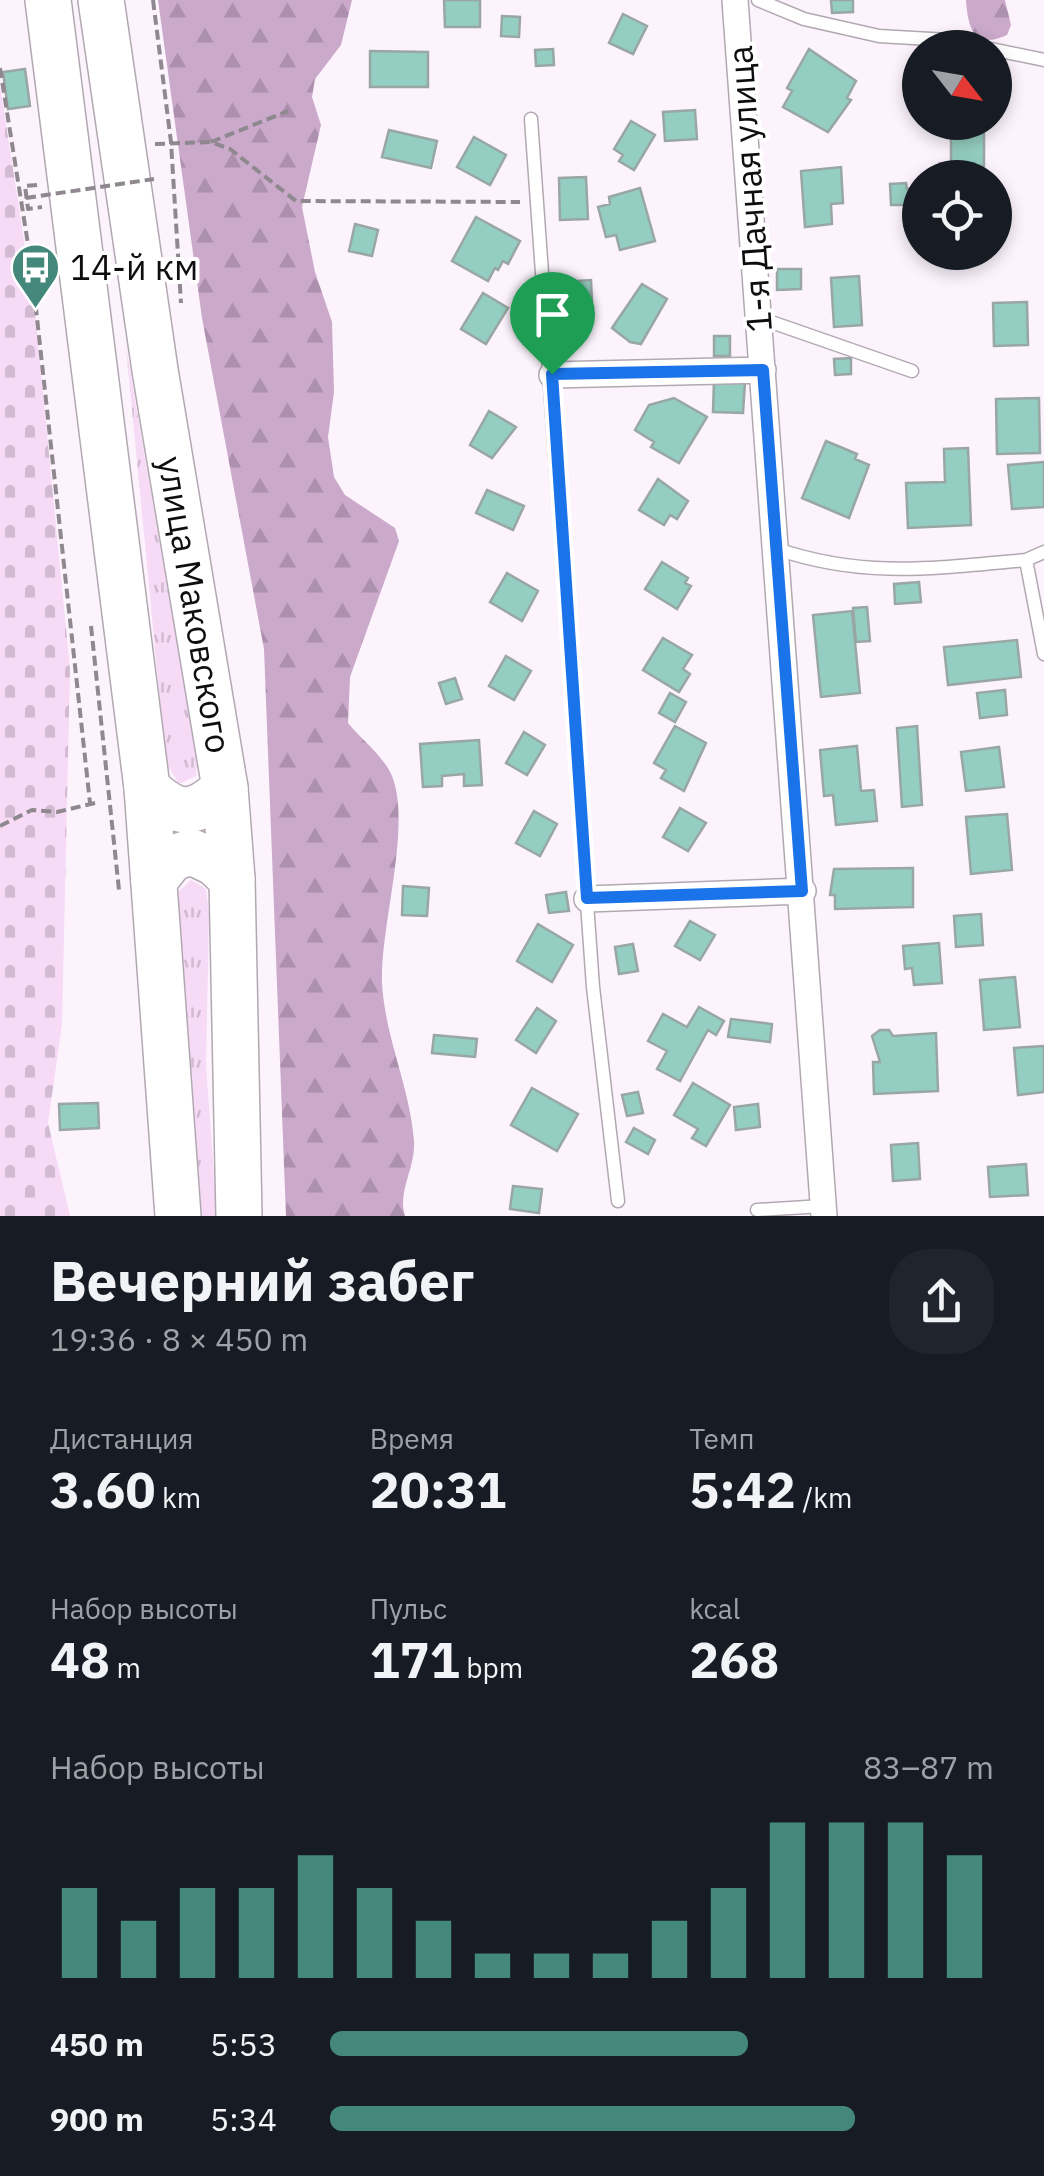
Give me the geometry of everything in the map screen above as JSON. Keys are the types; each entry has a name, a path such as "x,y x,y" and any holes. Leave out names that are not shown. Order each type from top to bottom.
{"highway":[{"name":"улица Маковского","path":"48,0 148,788 178,1216"},
{"name":"улица Маковского","path":"101,0 155,370 225,788 232,879 239,1216"},
{"path":"148,788 168,807 188,811 207,804 225,788"},
{"path":"154,881 172,858 192,852 215,862 232,879"}],"street":[{"name":"1-я Дачная улица","path":"735,0 823,1211"},
{"path":"552,374 763,370"},
{"path":"587,898 802,891"}],"lane":[{"path":"758,0 804,19 879,36 948,40 1044,60"},
{"path":"531,119 587,898 618,1201"},
{"path":"760,322 774,323 912,371"},
{"path":"777,548 824,563 890,572 1026,560 1044,552"},
{"path":"1026,560 1044,654"},
{"path":"757,1210 823,1211"}],"path":[{"path":"153,0 172,142"},
{"path":"0,68 31,263 90,804"},
{"path":"150,145 211,142 288,111"},
{"path":"211,142 230,150 296,201 537,202"},
{"path":"26,198 154,179"},
{"path":"34,185 25,186 26,198 28,209 37,208"},
{"path":"0,826 32,810 57,812 99,802"}],"green space":[{"path":"158,0 352,0 341,45 315,79 312,97 321,125 302,207 315,272 332,322 334,392 328,437 334,477 345,495 395,528 399,541 350,677 348,723 389,769 397,797 397,848 382,983 414,1141 403,1197 405,1216 286,1216 264,649 202,318"},
{"path":"966,0 1005,0 1011,25 1009,30 972,30"},
{"path":"0,86 35,311 70,669 62,1024 48,1123 70,1216 0,1216"},
{"path":"126,347 197,763 196,776 179,784 166,763"},
{"path":"191,880 206,889 209,914 206,1065 217,1216 202,1216 178,892"}],"building":[{"path":"444,0 480,0 480,27 445,27"},
{"path":"831,0 853,0 853,12 832,13"},
{"path":"623,14 647,26 633,54 609,43"},
{"path":"502,16 520,17 519,37 501,36"},
{"path":"553,49 554,65 536,66 535,50"},
{"path":"809,49 856,81 847,98 851,100 828,132 783,107 792,91 787,88"},
{"path":"370,51 428,52 428,87 370,87"},
{"path":"25,69 30,106 8,109 3,72"},
{"path":"695,110 697,139 665,141 663,112"},
{"path":"631,121 655,135 634,170 619,161 623,155 614,149"},
{"path":"389,130 437,141 431,168 382,157"},
{"path":"474,137 506,155 490,185 457,167"},
{"path":"951,140 984,140 984,160 951,160"},
{"path":"841,167 843,203 831,204 832,224 805,227 801,171"},
{"path":"586,177 588,219 560,220 559,178"},
{"path":"902,183 902,205 891,205 890,184"},
{"path":"640,188 655,241 620,250 616,235 606,237 598,207 610,204 609,197"},
{"path":"476,217 520,241 508,264 503,261 488,281 452,261"},
{"path":"355,224 378,230 372,256 349,251"},
{"path":"777,269 801,269 801,289 777,290"},
{"path":"859,276 862,325 834,327 831,278"},
{"path":"591,280 592,302 578,303 578,281"},
{"path":"642,284 667,299 641,344 630,342 612,328"},
{"path":"483,293 508,308 486,344 461,329"},
{"path":"1027,302 1028,345 994,346 993,303"},
{"path":"714,336 730,336 730,356 714,356"},
{"path":"851,358 851,374 835,375 834,359"},
{"path":"714,381 745,382 743,413 713,412"},
{"path":"674,398 707,417 679,463 651,447 654,442 635,430 649,405"},
{"path":"1039,398 1040,453 997,454 996,399"},
{"path":"489,411 516,427 492,458 470,445"},
{"path":"826,441 857,454 855,459 869,465 849,518 802,498"},
{"path":"968,448 971,525 908,528 906,483 945,482 944,449"},
{"path":"1044,462 1044,507 1012,509 1008,465"},
{"path":"658,479 688,501 677,519 670,515 664,525 639,510"},
{"path":"487,490 524,506 513,530 476,513"},
{"path":"662,562 688,578 685,583 691,586 677,609 645,589"},
{"path":"507,573 538,591 522,621 490,602"},
{"path":"919,582 921,602 895,604 894,584"},
{"path":"867,607 870,641 856,642 853,608"},
{"path":"852,611 860,693 821,697 813,615"},
{"path":"663,638 692,655 683,669 690,674 679,692 643,670"},
{"path":"1017,640 1021,677 948,685 944,647"},
{"path":"506,656 531,671 514,700 489,686"},
{"path":"455,678 462,699 446,704 439,683"},
{"path":"1005,690 1007,715 980,718 977,693"},
{"path":"670,693 686,702 675,722 659,713"},
{"path":"675,726 706,743 684,791 661,778 666,770 654,763"},
{"path":"917,726 922,805 902,807 897,728"},
{"path":"524,732 545,745 527,775 506,763"},
{"path":"479,740 482,785 464,786 464,774 442,776 442,786 423,787 420,744"},
{"path":"857,746 861,791 874,790 877,821 836,825 833,795 824,796 820,750"},
{"path":"999,747 1004,787 966,791 961,752"},
{"path":"680,808 706,823 688,851 663,837"},
{"path":"534,811 557,824 540,856 516,843"},
{"path":"1007,814 1012,870 971,874 966,817"},
{"path":"913,868 913,907 835,909 835,895 830,895 834,869"},
{"path":"403,886 429,888 427,916 402,915"},
{"path":"566,892 569,911 549,913 546,895"},
{"path":"981,914 983,945 956,947 954,916"},
{"path":"690,921 715,935 700,960 675,946"},
{"path":"538,924 573,945 552,982 517,961"},
{"path":"939,943 942,983 914,985 912,968 905,969 903,946"},
{"path":"633,944 638,971 619,974 615,947"},
{"path":"1015,977 1020,1027 984,1030 980,980"},
{"path":"699,1007 724,1021 716,1035 708,1030 680,1081 657,1069 667,1051 648,1041 663,1014 687,1027"},
{"path":"537,1008 556,1021 536,1053 516,1040"},
{"path":"731,1019 772,1024 770,1042 728,1037"},
{"path":"889,1030 893,1036 936,1033 938,1091 874,1094 873,1062 880,1062 872,1036"},
{"path":"434,1035 477,1039 475,1057 432,1053"},
{"path":"1044,1046 1044,1092 1018,1095 1014,1048"},
{"path":"693,1083 730,1105 706,1146 692,1138 698,1129 674,1115"},
{"path":"532,1088 578,1114 557,1151 511,1125"},
{"path":"638,1092 643,1113 627,1116 622,1095"},
{"path":"98,1103 99,1128 60,1130 59,1104"},
{"path":"758,1104 760,1127 736,1130 734,1107"},
{"path":"634,1128 655,1140 648,1154 626,1142"},
{"path":"918,1143 920,1179 893,1181 891,1145"},
{"path":"1026,1164 1028,1195 990,1197 988,1167"},
{"path":"513,1186 542,1189 539,1213 510,1209"}],"place":[{"name":"14-й км","path":"35,310"}],"route":[{"path":"763,370 802,891 587,898 552,374 763,370"}]}
